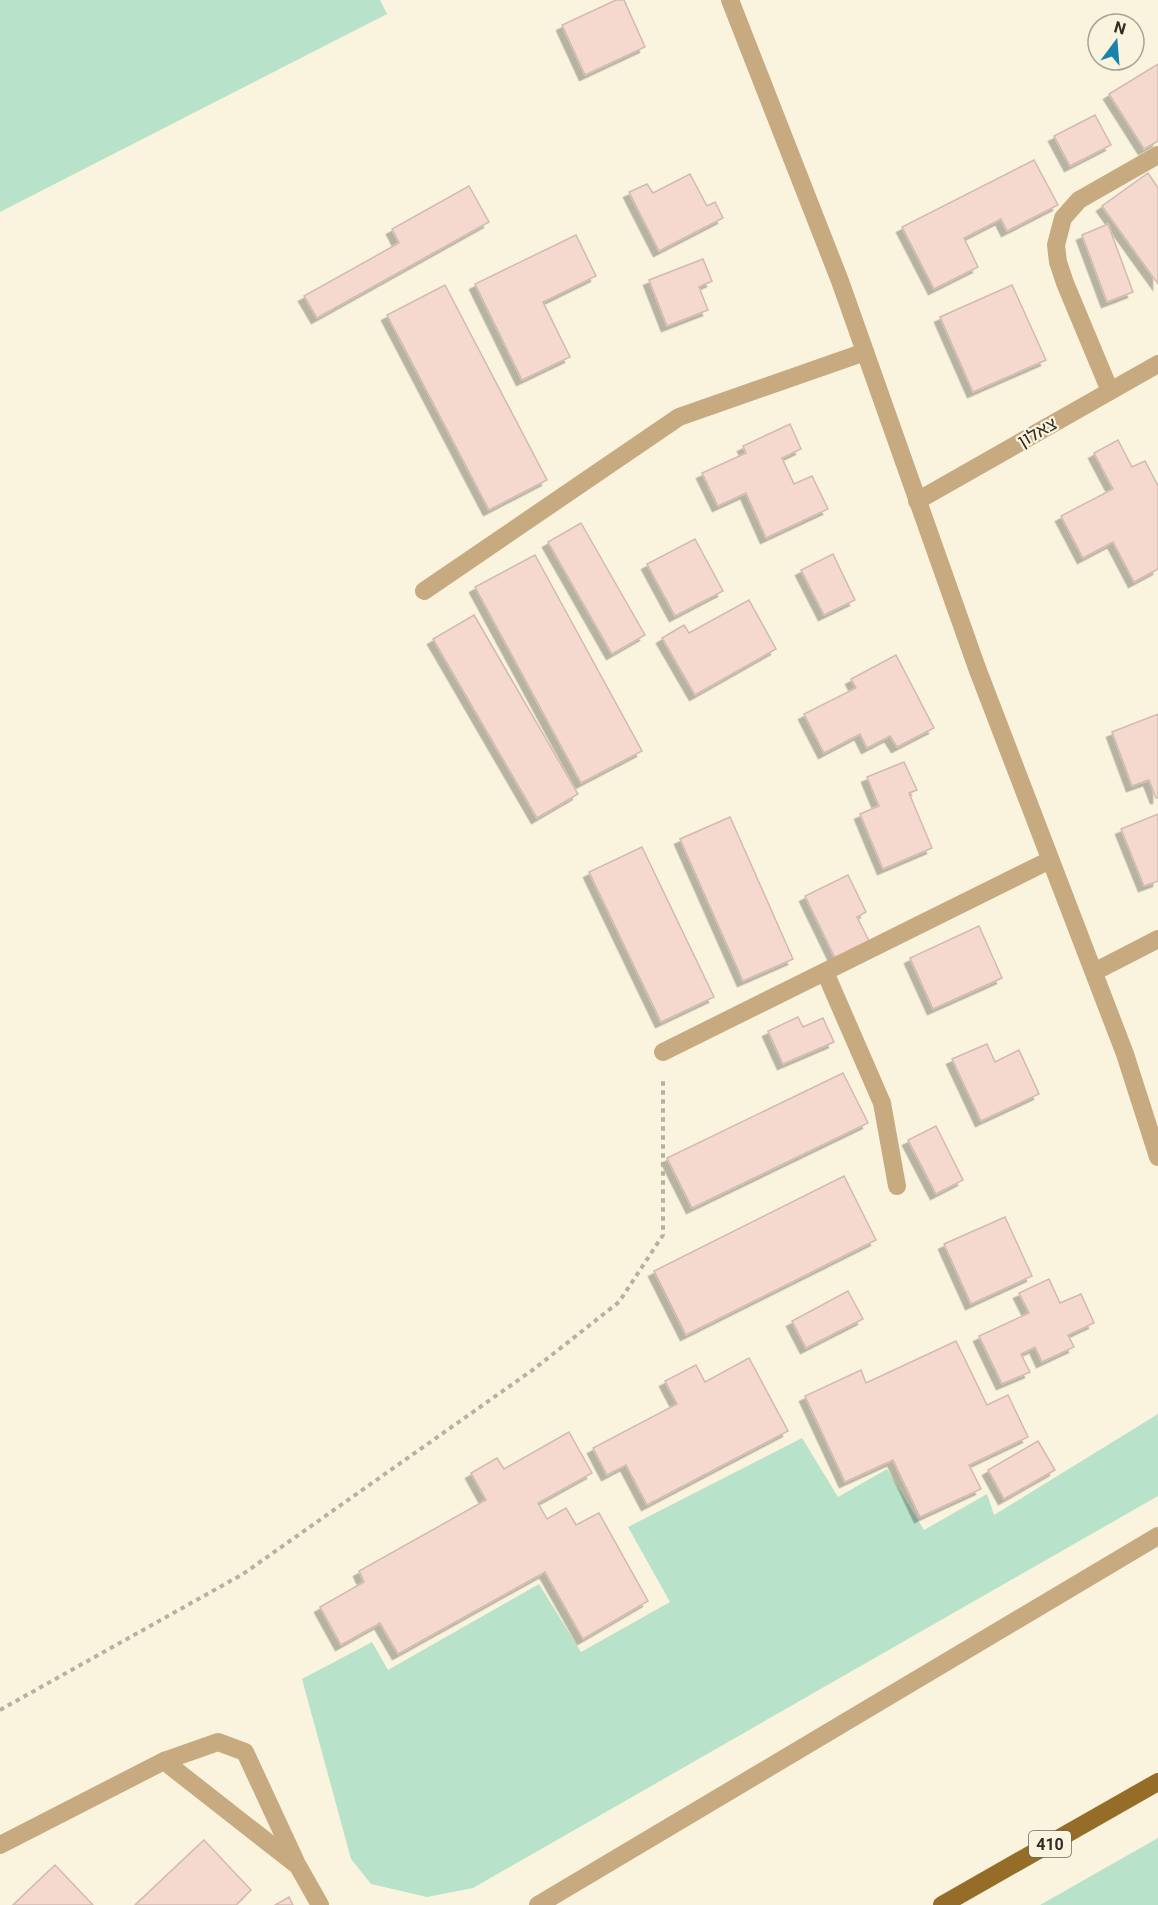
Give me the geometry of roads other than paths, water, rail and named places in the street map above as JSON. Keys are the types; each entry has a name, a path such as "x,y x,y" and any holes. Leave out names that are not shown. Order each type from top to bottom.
{"main road":[{"name":"410","path":"942,1905 1158,1782"}],"street":[{"path":"730,0 840,280 977,668 1125,1054 1158,1158"},
{"path":"1110,391 1065,283 1058,262 1056,245 1063,218 1079,200 1158,155"},
{"path":"424,591 679,417 865,352"},
{"name":"צאלון","path":"917,501 1158,364"},
{"path":"663,1052 1050,860"},
{"path":"1094,972 1158,939"},
{"path":"825,972 882,1103 897,1186"},
{"path":"538,1905 1158,1536"},
{"path":"0,1845 164,1761 218,1742 245,1752 298,1866 320,1905"},
{"path":"164,1761 298,1866"},
{"path":"933,1905 964,1893"}]}
